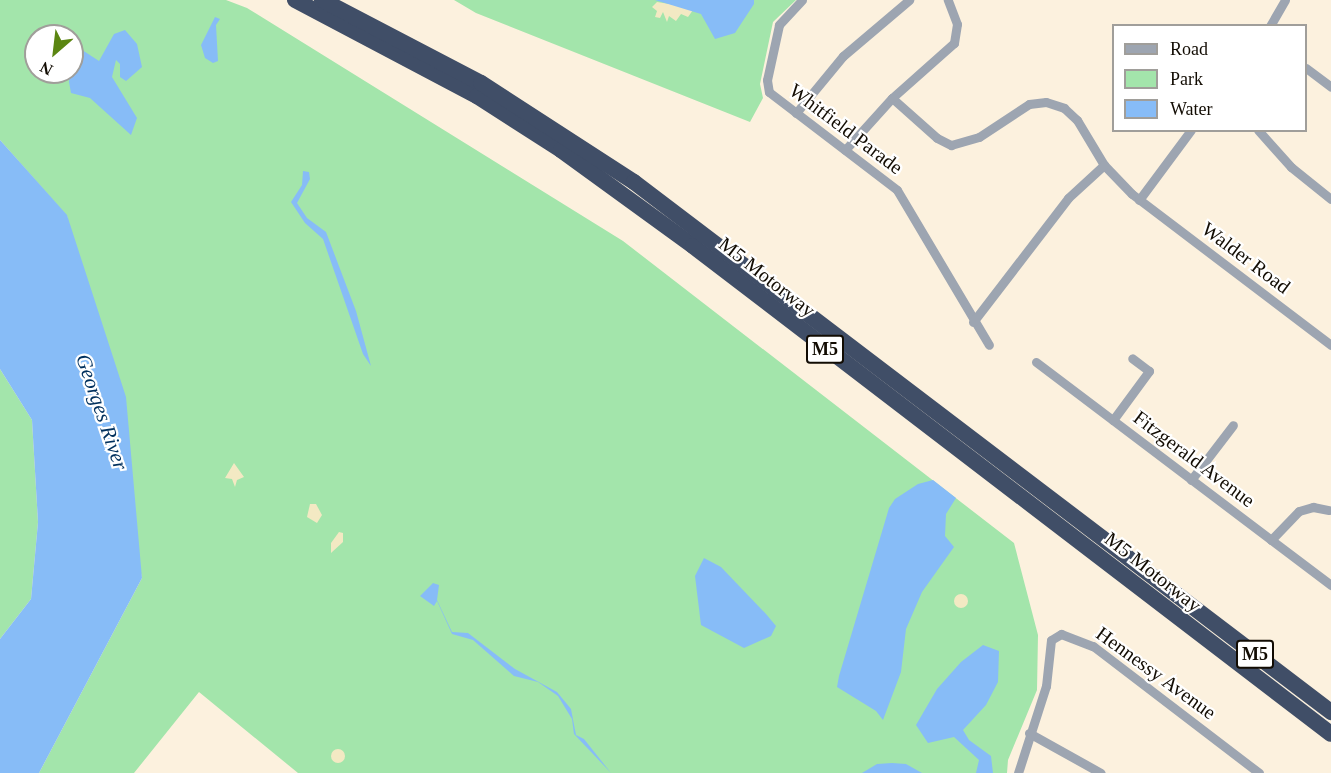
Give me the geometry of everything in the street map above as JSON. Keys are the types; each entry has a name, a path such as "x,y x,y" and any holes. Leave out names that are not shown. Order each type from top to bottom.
{"highway":[{"name":"M5 Motorway","path":"295,0 477,96 561,150 693,246 1331,734"},
{"name":"M5 Motorway","path":"322,0 481,83 634,182 1331,712"}],"street":[{"name":"Whitfield Parade","path":"802,0 779,25 766,84 772,95 897,190 973,322 989,345"},
{"path":"796,113 843,56 909,0"},
{"path":"845,150 892,98 956,39 957,24 948,0"},
{"path":"1271,24 1285,0"},
{"path":"1307,69 1331,87"},
{"name":"Walder Road","path":"892,98 937,138 951,145 979,137 1023,106 1055,104 1077,120 1104,165 1139,200 1331,345"},
{"path":"1139,200 1190,132"},
{"path":"1260,132 1291,167 1331,199"},
{"path":"973,322 1068,198 1104,165"},
{"path":"1113,420 1149,371 1132,358"},
{"name":"Fitzgerald Avenue","path":"1036,362 1331,585"},
{"path":"1191,480 1233,425"},
{"path":"1271,540 1299,511 1313,507 1329,510"},
{"name":"Hennessy Avenue","path":"1018,773 1046,686 1052,640 1061,634 1072,635 1093,646 1235,753 1253,772"},
{"path":"1029,733 1101,773"}],"green space":[{"path":"0,0 226,0 247,8 623,241 1014,543 1038,635 1037,690 1008,760 1007,773 298,773 199,692 134,773 39,773 142,578 67,216 0,140"},
{"path":"454,0 796,0 773,22 760,84 763,98 750,122 476,13"},
{"path":"0,369 32,420 38,522 31,599 0,639"}],"sand":[{"path":"657,2 693,10 688,17 681,14 676,21 669,16 667,22 663,12 660,18 655,17 657,11 652,7"},
{"path":"234,463 244,477 237,480 235,487 232,479 225,478"},
{"path":"310,504 316,504 322,515 317,523 307,517"},
{"path":"339,532 343,533 343,542 331,553 331,543"},
{"path":"958,594 964,594 968,601 964,608 958,608 954,604 954,598"},
{"path":"338,749 343,751 345,756 343,761 338,763 333,761 331,756 333,751"}],"water":[{"path":"655,0 754,0 754,4 735,33 715,39 701,14"},
{"path":"215,17 220,19 216,25 218,61 213,63 205,58 201,45"},
{"path":"125,30 137,44 142,67 126,81 120,77 120,64 116,60 112,77 137,118 131,135 90,98 71,93 69,84 84,84 84,51 99,61 114,34"},
{"name":"Georges River","path":"0,140 67,215 126,397 142,578 39,773 0,773 0,639 31,599 38,522 32,420 0,369"},
{"path":"303,171 309,172 310,179 297,203 307,218 326,232 356,311 371,366 363,354 323,239 305,223 291,202 302,185"},
{"path":"933,480 956,498 946,514 945,536 954,547 922,592 906,629 901,672 883,720 876,711 837,687 839,676 889,508 895,499 918,484"},
{"path":"704,558 721,567 766,614 776,626 771,636 744,648 701,625 695,576"},
{"path":"433,583 439,585 437,600 452,632 468,633 515,669 557,692 571,709 576,735 584,739 611,773 574,734 572,719 558,696 538,682 514,676 473,640 452,634 437,601 434,606 420,596"},
{"path":"983,645 999,651 998,682 986,705 963,730 969,740 991,756 993,773 976,773 979,760 954,737 928,743 916,725 937,689 961,662"},
{"path":"877,764 906,764 922,773 862,773"}]}
